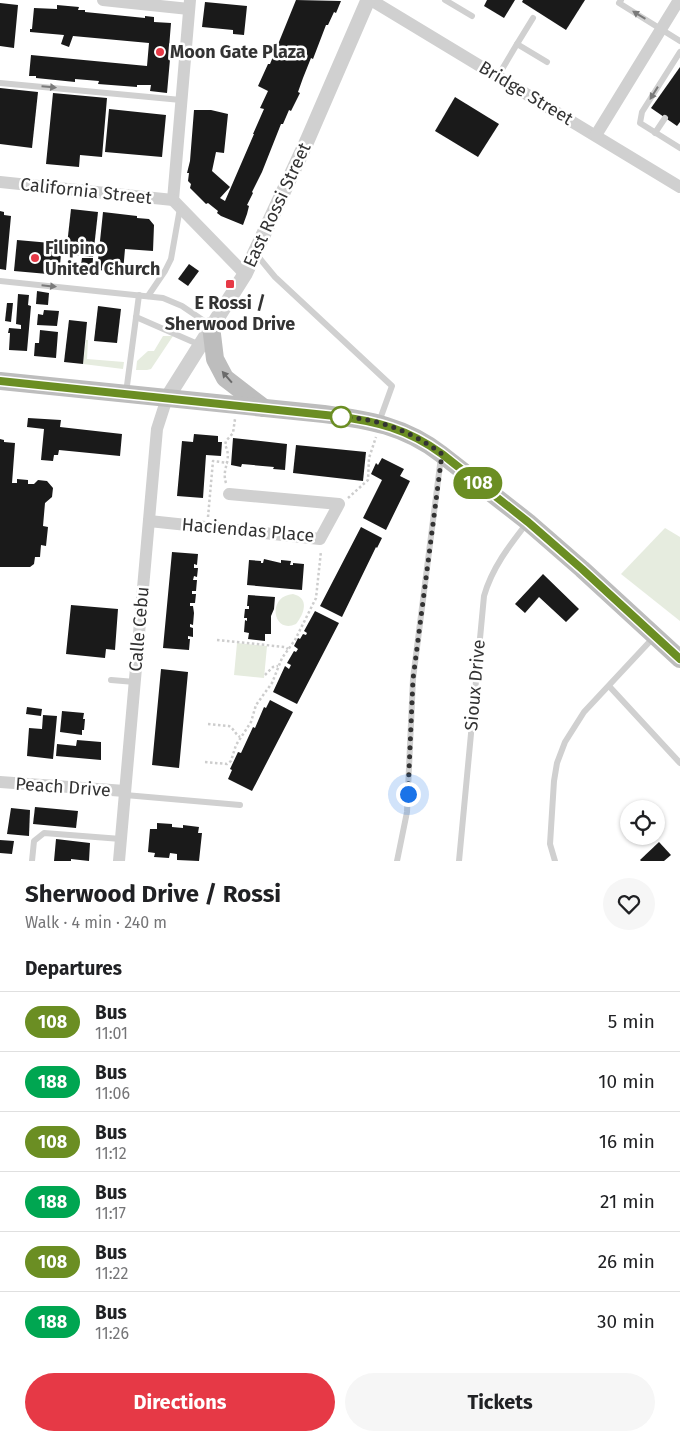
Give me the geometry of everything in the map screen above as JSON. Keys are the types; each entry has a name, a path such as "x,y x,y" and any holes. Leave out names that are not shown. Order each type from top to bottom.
{"main road":[{"path":"211,326 215,359 226,378 264,408"},
{"path":"0,381 331,415 379,423 409,434 427,443 442,454 528,522 680,659"}],"street":[{"path":"103,0 190,4 181,100 176,204 245,274"},
{"name":"Bridge Street","path":"370,0 680,187"},
{"name":"East Rossi Street","path":"167,398 245,274 370,0"},
{"path":"596,135 680,0"},
{"name":"California Street","path":"0,182 176,204"},
{"name":"Calle Cebu","path":"119,861 157,429 167,398"},
{"name":"Haciendas Place","path":"149,521 320,539 338,504 229,494"},
{"name":"Peach Drive","path":"0,782 125,793"}],"lane":[{"path":"444,0 472,16"},
{"path":"621,0 619,3 680,41"},
{"path":"498,76 532,18"},
{"path":"517,44 547,62"},
{"path":"680,52 642,112 640,123 680,148"},
{"path":"0,83 181,100"},
{"path":"655,133 665,118"},
{"path":"148,296 171,259 176,204"},
{"path":"255,253 275,277 392,386 379,423"},
{"path":"0,281 148,296 169,300 211,326"},
{"path":"126,394 138,295"},
{"path":"136,317 200,345"},
{"path":"397,861 408,812 413,679 442,454"},
{"name":"Sioux Drive","path":"459,861 484,596 487,583 497,564 528,522"},
{"path":"555,861 550,844 554,781 564,742 577,721 655,636"},
{"path":"111,680 135,682"},
{"path":"610,686 680,763"},
{"path":"125,793 240,805"},
{"path":"32,861 34,841 44,833 121,839"}],"path":[{"path":"229,494 224,477 228,462 228,452 225,445 233,433 236,405"},
{"path":"338,504 368,480 369,458 379,423"},
{"path":"208,527 213,460 228,462"},
{"path":"205,762 229,763 240,738 251,722 259,700 276,676 278,666 295,640 316,598 322,555 320,539"},
{"path":"216,640 280,646 288,649"},
{"path":"265,675 273,667 278,666"},
{"path":"208,724 229,726 240,738"}],"shaded area":[{"path":"163,336 173,336 151,369 136,370 137,361 148,351 154,351"},
{"path":"86,340 88,340 87,359 124,362 123,369 83,364"},
{"path":"665,528 680,537 680,621 621,574"},
{"path":"293,594 302,599 304,607 296,624 288,626 278,620 276,607 284,596"},
{"path":"237,643 267,646 264,678 234,675"}],"building":[{"path":"296,0 341,1 336,13 334,12 328,25 326,25 313,59 311,58 298,92 300,93 291,111 289,110 283,124 281,124 247,205 249,206 243,225 221,216 217,213 218,211 208,203 206,204 190,188 191,184 188,181 189,173 187,173 190,161 194,110 211,110 228,114 224,153 216,152 212,171 230,187 220,198 225,201 264,109 260,108 268,91 258,86 268,64 270,64"},
{"path":"487,0 515,0 504,18 484,6"},
{"path":"523,0 585,0 566,30 522,2"},
{"path":"205,2 247,6 244,35 233,34 233,30 202,27"},
{"path":"0,3 18,5 14,48 0,46"},
{"name":"Moon Gate Plaza","path":"57,5 79,7 78,10 85,10 85,12 145,18 145,16 154,17 154,22 171,23 167,93 150,91 151,85 137,85 137,87 98,84 99,81 75,79 75,82 29,76 31,55 147,66 149,43 73,36 69,47 61,44 64,35 30,32 34,8 57,9"},
{"path":"680,67 680,122 677,126 651,108"},
{"path":"0,88 38,92 32,148 0,144"},
{"path":"53,93 107,98 102,157 80,155 79,167 46,164"},
{"path":"455,97 499,124 478,157 435,131"},
{"path":"109,109 166,115 162,157 105,152"},
{"path":"71,209 98,212 93,257 66,254"},
{"path":"0,211 4,212 4,215 11,216 6,270 0,269"},
{"path":"103,212 149,219 154,225 153,251 125,249 123,272 97,270"},
{"path":"17,240 62,244 59,275 14,271"},
{"path":"82,258 93,258 92,273 80,272"},
{"path":"189,264 199,271 188,286 178,279"},
{"path":"37,291 49,293 48,305 36,304"},
{"path":"18,294 29,295 28,305 31,306 27,351 9,350 9,328 21,329 21,325 16,324"},
{"path":"7,303 13,303 11,322 5,321"},
{"path":"98,306 121,309 117,343 94,341"},
{"path":"44,310 59,311 57,326 37,325 38,314 43,315"},
{"path":"69,320 87,322 83,364 64,362"},
{"path":"40,330 58,332 56,358 34,356 35,343 39,343"},
{"path":"28,418 61,420 60,427 122,434 120,456 59,450 58,455 54,455 53,461 41,460 44,429 27,427"},
{"path":"194,434 218,436 218,442 222,442 221,456 206,455 203,498 177,496 182,441 193,442"},
{"path":"233,438 287,444 285,470 242,464 241,467 231,465"},
{"path":"0,439 4,440 4,442 15,443 12,483 17,483 17,479 28,480 28,484 34,484 38,480 47,481 53,488 52,497 45,503 43,526 48,527 46,546 41,545 40,557 35,557 34,564 30,567 0,567"},
{"path":"296,445 366,452 363,481 293,473"},
{"path":"382,458 404,469 400,476 410,481 386,530 363,518 382,480 371,474 376,463 378,465"},
{"path":"361,527 382,538 342,617 320,606"},
{"path":"172,552 198,554 197,565 194,564 194,568 198,568 197,577 194,576 193,580 197,580 196,591 192,591 192,594 196,594 195,603 190,603 190,606 193,606 194,613 193,625 190,624 190,627 193,628 193,637 188,636 188,639 190,639 189,650 163,648"},
{"path":"264,559 281,563 281,560 291,561 290,565 293,565 293,563 304,564 302,590 247,585 249,560 261,561 263,563"},
{"path":"543,574 579,609 566,622 539,597 525,613 515,604"},
{"path":"248,595 275,597 271,616 271,634 265,634 265,641 248,639 249,633 244,632 245,620 247,621 247,618 244,618 245,609 249,609 249,606 247,606"},
{"path":"71,605 118,609 115,650 106,649 105,658 66,654"},
{"path":"315,611 339,623 297,704 273,692 285,666 289,669 291,665 287,663 294,651 296,652 298,649 294,646 298,638 300,639 303,634 306,635 307,633 304,631"},
{"path":"161,669 188,672 179,768 152,765"},
{"path":"270,700 293,712 252,791 228,779 232,770 230,769 238,752 241,753 253,727 255,728 264,707 266,708"},
{"path":"27,707 42,709 41,716 26,714"},
{"path":"62,711 84,713 84,730 82,730 82,735 60,732"},
{"path":"43,715 57,716 53,759 27,756 29,728 42,729"},
{"path":"77,740 101,742 101,760 56,756 57,744 76,746"},
{"path":"35,807 78,811 76,828 33,824"},
{"path":"11,808 30,810 29,836 7,834"},
{"path":"157,823 172,824 172,827 183,828 183,825 199,827 198,833 202,833 199,861 177,860 177,854 170,853 169,858 154,857 155,853 148,852 150,829 157,829"},
{"path":"56,839 90,843 89,861 71,859 71,861 54,861"},
{"path":"0,840 14,841 12,854 0,853"},
{"path":"656,845 662,845 671,855 664,861 640,860"}],"bus line":[{"name":"108","path":"0,381 335,416 388,425 427,443 528,522 680,659"}],"place":[{"name":"Moon Gate Plaza","path":"160,52"},
{"name":"Filipino United Church","path":"35,258"},
{"name":"E Rossi / Sherwood Drive","path":"230,284"}],"route":[{"path":"341,417 388,425 427,443 442,454 413,679 408,794"}]}
